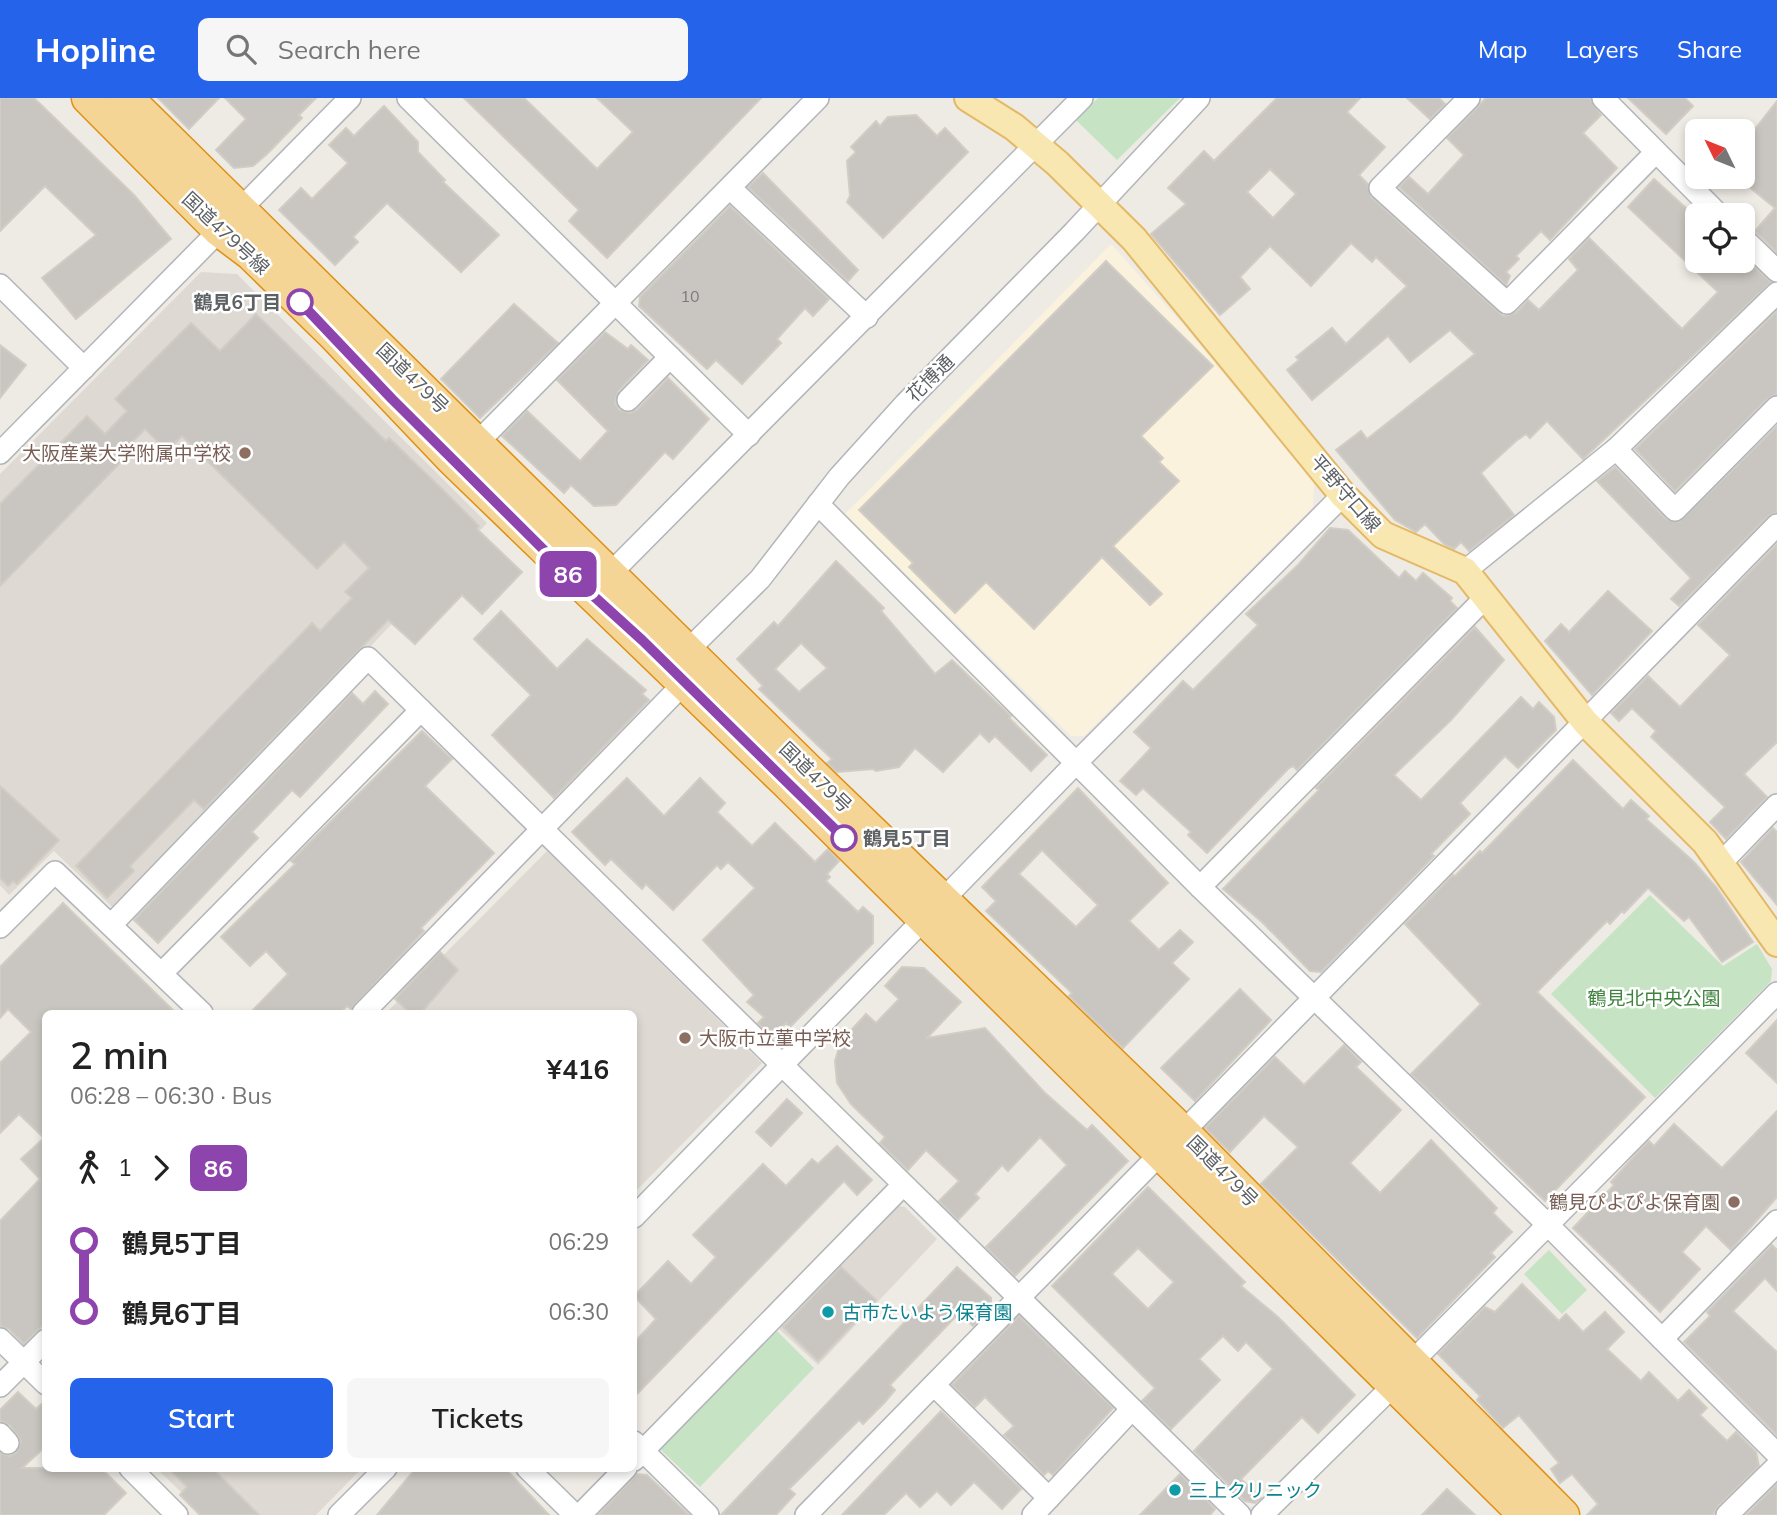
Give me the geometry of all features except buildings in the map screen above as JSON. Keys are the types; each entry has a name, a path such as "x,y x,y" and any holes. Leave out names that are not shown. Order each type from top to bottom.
{"highway":[{"name":"国道479号線","path":"88,98 230,219 251,254 333,334 452,458"},
{"name":"国道479号","path":"127,98 230,219 478,442 600,584"},
{"name":"国道479号","path":"452,458 600,584 1173,1142 1403,1373 1563,1515"},
{"name":"国道479号","path":"1403,1373 1525,1515"}],"main road":[{"name":"平野守口線","path":"968,98 1014,127 1134,239 1343,495 1383,535 1465,571 1586,723 1722,862 1777,943"}],"street":[{"path":"0,453 350,98"},
{"path":"408,98 749,435"},
{"path":"478,442 818,98"},
{"path":"600,584 1082,98"},
{"name":"花博通","path":"366,1010 543,830 686,667 818,505 905,404 1199,98"},
{"path":"1469,98 1380,188 1507,303 1655,153"},
{"path":"1603,98 1707,203"},
{"path":"730,188 867,317"},
{"path":"1755,250 1777,271"},
{"path":"0,285 84,368"},
{"path":"1465,571 1616,449 1777,293"},
{"path":"628,400 670,357"},
{"path":"1616,449 1675,510 1777,407"},
{"path":"637,1214 1077,762 1343,495"},
{"path":"818,505 1200,887 1547,1224 1777,1454"},
{"path":"806,1515 1314,996 1586,723 1777,525"},
{"path":"1200,887 1486,597"},
{"path":"111,925 368,658 1131,1410 1241,1515"},
{"path":"162,974 421,710"},
{"path":"1722,862 1777,805"},
{"path":"4,914 55,872 199,1010"},
{"path":"1262,1515 1777,993"},
{"path":"708,1515 637,1451 903,1185"},
{"path":"1662,1339 1777,1221"},
{"path":"0,1339 42,1380"},
{"path":"0,1386 42,1344"},
{"path":"934,1385 1049,1498"},
{"path":"1033,1515 1131,1410"},
{"path":"1727,1515 1777,1466"},
{"path":"134,1472 177,1515"},
{"path":"339,1515 382,1472"},
{"path":"531,1472 578,1515 622,1472"}],"shaded area":[{"path":"1111,244 1186,328 1314,483 1313,507 1084,736 1071,736 845,514"},
{"path":"201,272 237,274 487,523 370,647 112,907 54,851 9,895 0,885 0,474"},
{"name":"大阪市立菫中学校","path":"547,851 762,1063 637,1190 637,1010 389,1010"},
{"path":"893,1205 905,1207 937,1239 818,1365 776,1326"},
{"path":"160,1472 358,1472 316,1515 205,1515"}],"green space":[{"path":"1098,98 1180,98 1117,160 1076,120"},
{"name":"鶴見北中央公園","path":"1650,895 1723,966 1757,944 1772,969 1771,981 1655,1098 1551,994"},
{"path":"1549,1250 1587,1290 1562,1314 1524,1274"},
{"path":"775,1329 814,1368 700,1487 660,1449"}],"bus line":[{"name":"86","path":"300,302 392,399 555,561 642,640 844,838"}],"place":[{"name":"鶴見6丁目","path":"300,302"},
{"name":"大阪産業大学附属中学校","path":"245,453"},
{"name":"鶴見5丁目","path":"844,838"},
{"name":"大阪市立菫中学校","path":"685,1038"},
{"name":"鶴見ぴよぴよ保育園","path":"1734,1202"},
{"name":"古市たいよう保育園","path":"828,1312"},
{"name":"三上クリニック","path":"1175,1490"}]}
